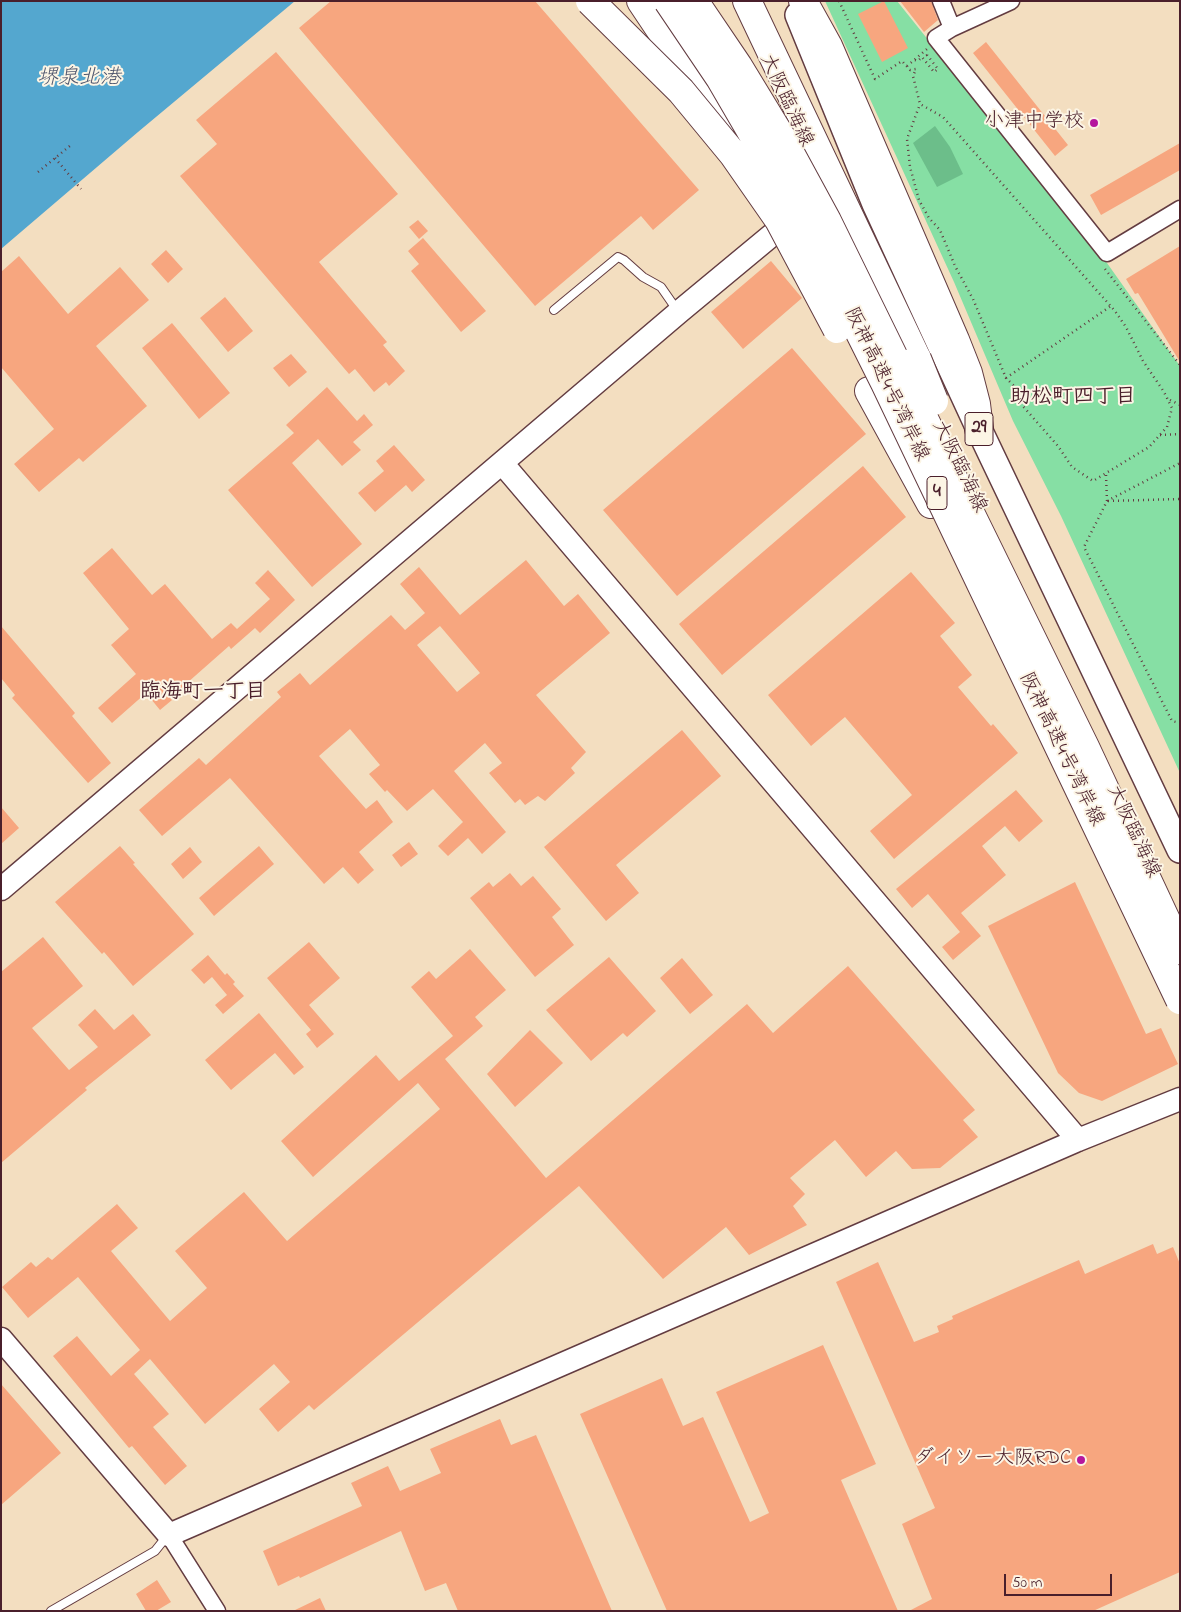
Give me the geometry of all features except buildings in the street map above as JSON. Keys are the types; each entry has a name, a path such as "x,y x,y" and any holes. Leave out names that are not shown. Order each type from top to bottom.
{"highway":[{"path":"590,1 681,91 708,121 779,220 902,455 1006,636"},
{"path":"641,1 786,222"},
{"name":"阪神高速4号湾岸線","path":"668,1 720,78 808,229 885,383 1180,1000"},
{"name":"阪神高速4号湾岸線","path":"694,1 778,132 827,220 1085,747 1180,950"},
{"path":"747,1 917,359 992,544 1016,591 1085,747"},
{"path":"803,1 828,46 916,247 968,373 976,404 979,429"}],"main road":[{"name":"大阪臨海線","path":"736,1 1180,932"},
{"name":"大阪臨海線","path":"792,1 810,40 875,204 979,429 1180,850"},
{"path":"786,222 870,380 932,466 958,523 973,550 1016,591"}],"street":[{"path":"941,1 952,28"},
{"path":"1011,1 952,28 936,38 1107,253 1180,208"},
{"path":"1,889 679,312 786,222 827,192"},
{"path":"502,463 1078,1140"},
{"path":"169,1535 1078,1140 1180,1098"},
{"path":"1,1339 169,1535 216,1611"}],"lane":[{"path":"554,310 618,258 624,260 642,277 661,287 679,312"},
{"path":"51,1611 155,1551 169,1535"}],"path":[{"path":"839,1 875,79 902,61 910,70 920,104 907,139 910,167 919,200 929,218 940,230 955,266 965,280 1006,378 1014,386 1021,404 1058,446 1072,467 1093,481 1149,447 1167,427 1172,408 1143,362 1126,327 1111,306 943,117 920,104"},
{"path":"907,66 938,40"},
{"path":"910,70 916,70 913,76"},
{"path":"38,172 71,145"},
{"path":"55,158 80,188"},
{"path":"1107,253 1103,266 1180,365"},
{"path":"1006,378 1111,306"},
{"path":"1168,400 1180,405"},
{"path":"1160,435 1180,434"},
{"path":"1107,501 1180,463"},
{"path":"1106,474 1107,501 1084,547 1172,721 1180,723"},
{"path":"1107,501 1180,498"}],"green space":[{"path":"825,1 897,1 1107,263 1180,366 1180,773 1061,516 1013,421 954,282"},
{"path":"935,126 950,147 963,174 937,187 913,143"}],"water":[{"name":"堺泉北港","path":"1,1 295,1 1,249"}],"place":[{"name":"小津中学校","path":"1094,123"},
{"name":"ダイソー大阪RDC","path":"1081,1460"}],"district":[{"name":"助松町四丁目","path":"1073,399"},
{"name":"臨海町一丁目","path":"203,694"}]}
